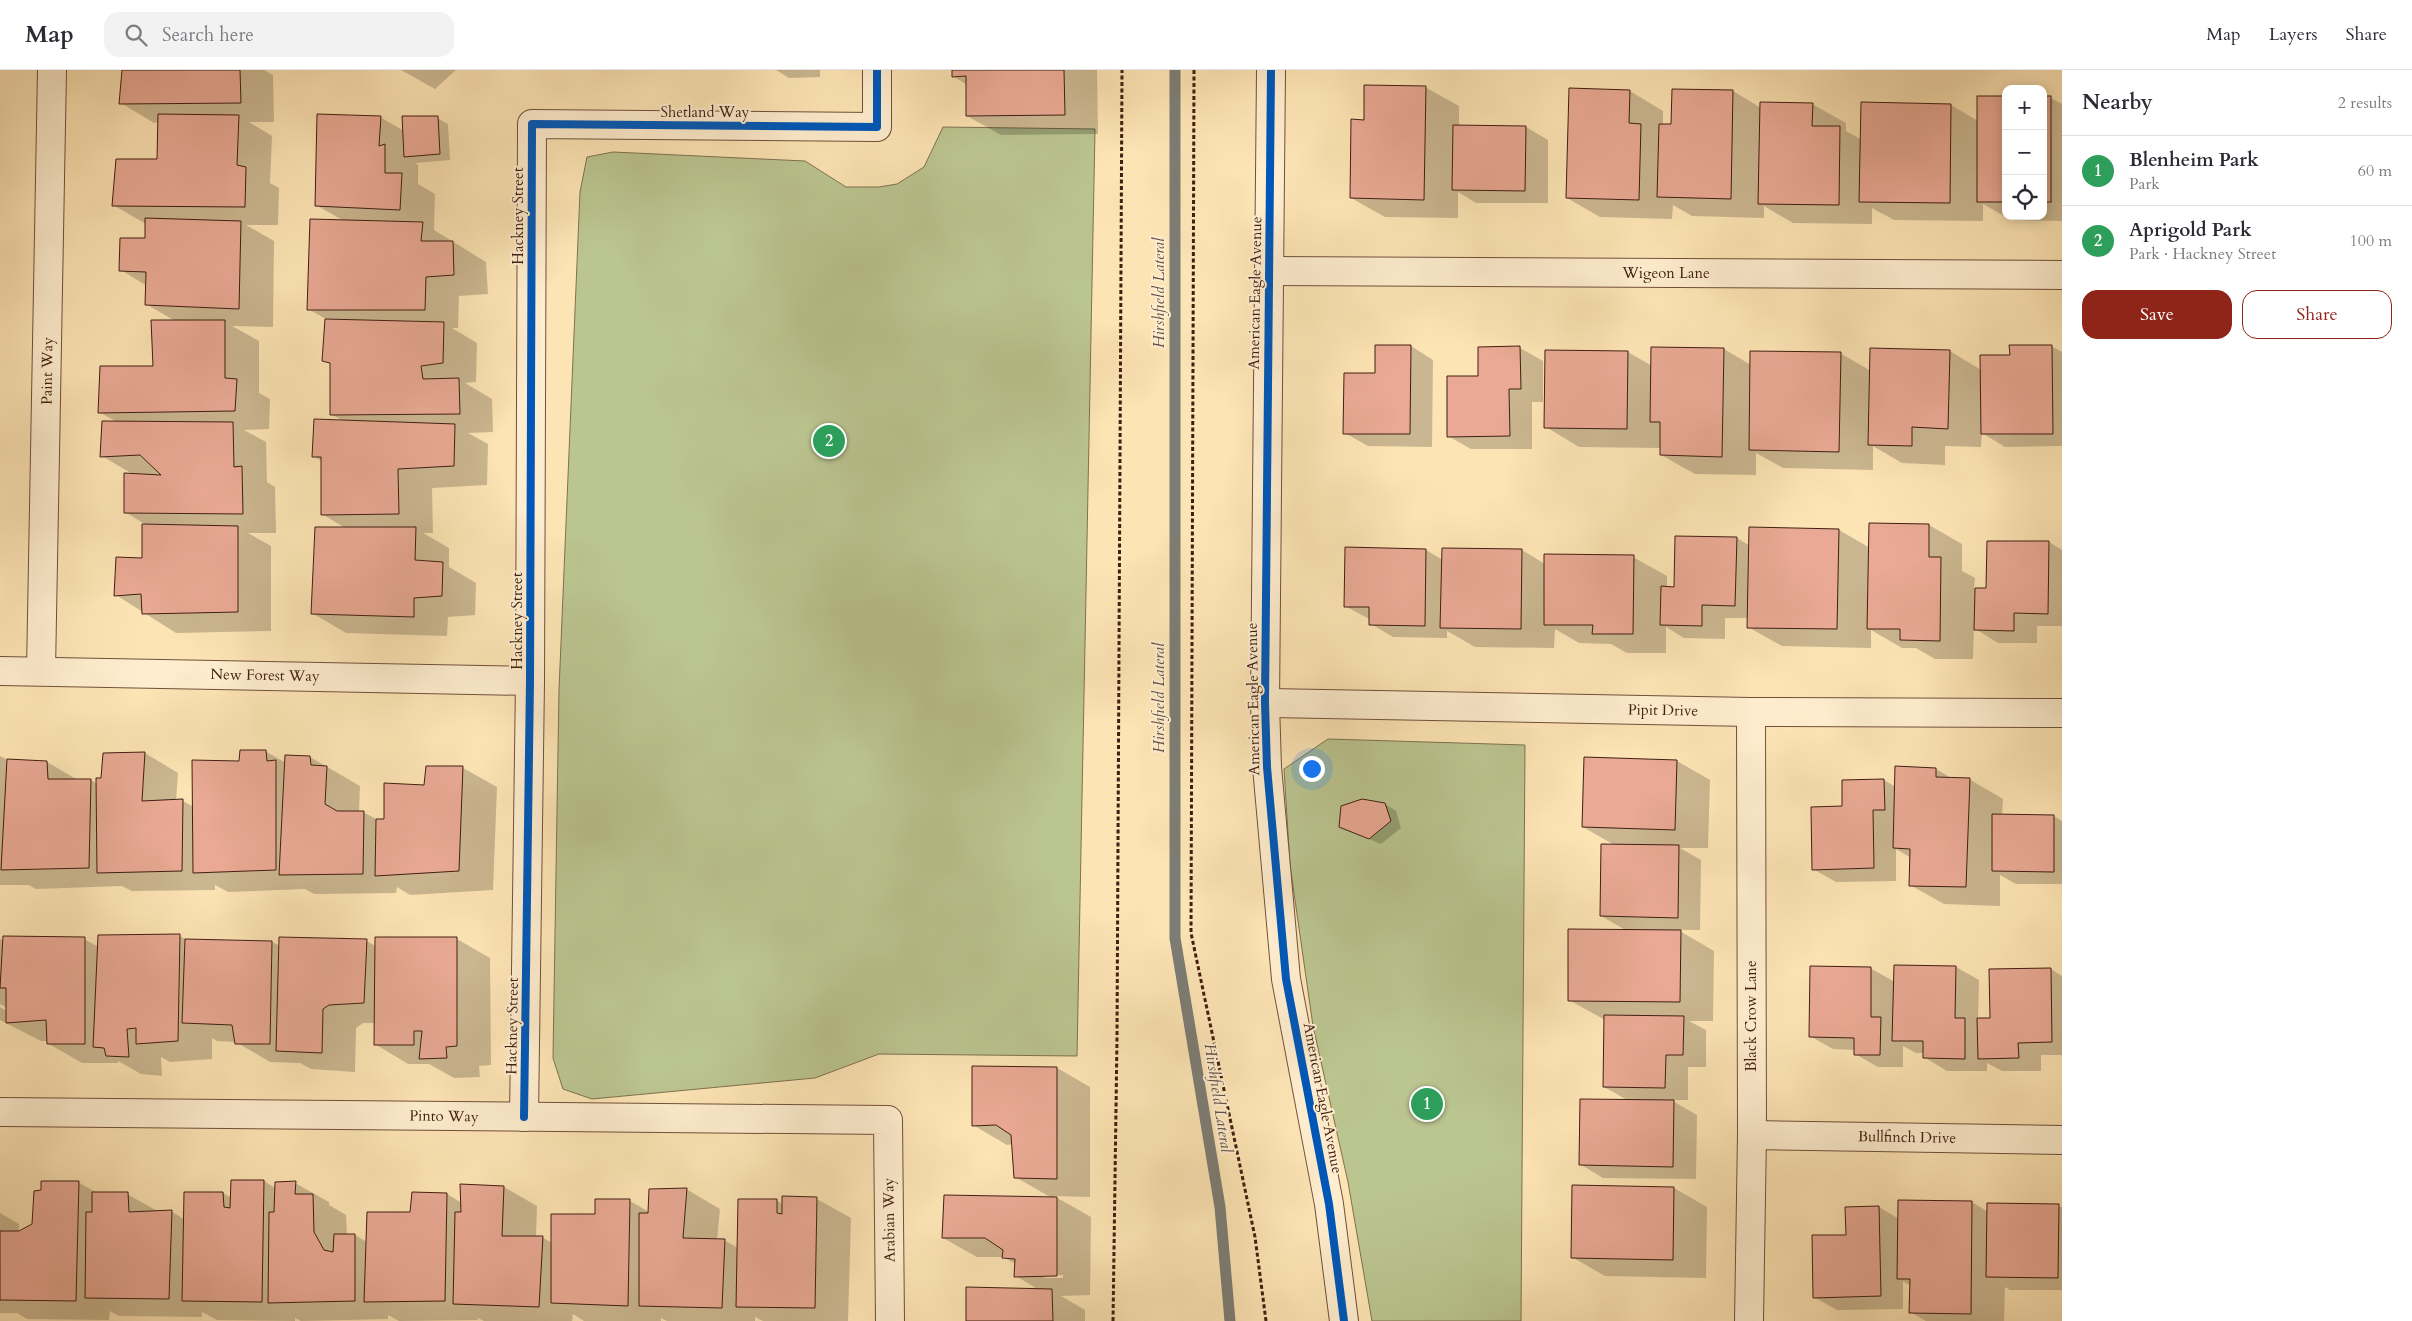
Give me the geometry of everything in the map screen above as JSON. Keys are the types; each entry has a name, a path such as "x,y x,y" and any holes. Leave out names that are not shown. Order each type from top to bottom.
{"street":[{"name":"Paint Way","path":"42,671 52,70"},
{"name":"Shetland Way","path":"532,124 877,127 876,70"},
{"name":"American Eagle Avenue","path":"1271,70 1265,703 1267,777 1286,979 1329,1204 1344,1321"},
{"name":"Hackney Street","path":"524,1117 530,680 532,124"},
{"name":"Wigeon Lane","path":"1269,271 2062,275"},
{"name":"New Forest Way","path":"0,671 530,680"},
{"name":"Pipit Drive","path":"1265,703 1751,712 2062,713"},
{"name":"Black Crow Lane","path":"1749,1321 1752,1135 1751,712"},
{"name":"Pinto Way","path":"0,1112 888,1120"},
{"name":"Arabian Way","path":"888,1120 890,1321"},
{"name":"Bullfinch Drive","path":"1752,1135 2062,1140"}],"path":[{"path":"1113,1321 1117,1038 1122,70"},
{"path":"1194,70 1191,933 1255,1237 1266,1321"}],"green space":[{"path":"943,127 1095,129 1077,1056 879,1054 815,1078 592,1099 563,1089 553,1058 559,690 580,192 587,157 613,152 805,161 846,187 879,187 897,184 924,167"},
{"path":"1328,739 1525,745 1521,1321 1372,1321 1348,1182 1313,1026 1290,865 1284,769"}],"building":[{"path":"122,70 240,70 241,103 119,104"},
{"path":"952,70 1064,70 1065,115 966,116 966,76 952,77"},
{"path":"1364,85 1426,86 1424,200 1350,198 1351,119 1364,120"},
{"path":"1569,88 1630,90 1629,123 1641,124 1639,200 1566,198"},
{"path":"1672,89 1733,90 1731,199 1657,197 1659,124 1671,124"},
{"path":"1977,96 2002,96 2002,202 1977,202"},
{"path":"2047,96 2051,96 2051,202 2047,202"},
{"path":"1760,102 1813,103 1812,126 1840,126 1839,205 1758,204"},
{"path":"1861,102 1951,104 1950,203 1859,202"},
{"path":"158,114 239,115 237,165 246,167 245,207 112,206 116,159 157,159"},
{"path":"317,114 381,116 379,146 385,144 385,173 402,173 400,210 315,206"},
{"path":"402,116 438,116 440,154 404,157"},
{"path":"1453,125 1526,126 1525,191 1452,190"},
{"path":"145,218 241,221 239,309 145,305 146,272 119,271 120,238 145,238"},
{"path":"310,219 423,222 421,241 453,241 454,275 426,277 425,310 307,310"},
{"path":"325,319 444,322 443,363 421,366 423,379 459,378 460,414 330,415 330,363 322,361"},
{"path":"151,320 225,320 225,378 237,379 235,411 98,413 100,366 153,366"},
{"path":"1375,345 1411,345 1410,434 1343,434 1344,373 1375,373"},
{"path":"2009,345 2052,345 2053,434 1981,434 1980,355 2010,355"},
{"path":"1520,346 1521,389 1509,389 1510,436 1447,437 1447,376 1478,376 1478,347"},
{"path":"1651,347 1724,348 1722,457 1660,455 1660,422 1650,422"},
{"path":"1870,348 1950,350 1948,429 1912,427 1912,446 1868,445"},
{"path":"1545,350 1628,351 1627,429 1544,428"},
{"path":"1750,351 1841,352 1839,452 1749,450"},
{"path":"314,419 455,424 454,466 398,469 399,514 321,515 321,457 312,457"},
{"path":"102,421 233,422 234,467 242,466 243,514 124,513 124,473 161,475 140,455 100,457"},
{"path":"1869,523 1929,524 1929,557 1941,557 1940,641 1900,640 1900,629 1867,629"},
{"path":"142,524 238,526 238,612 142,614 141,594 114,596 116,557 142,558"},
{"path":"315,527 416,527 415,560 443,562 442,596 414,598 414,617 311,614"},
{"path":"1749,527 1839,529 1837,629 1747,628"},
{"path":"1675,536 1737,537 1735,606 1702,605 1702,626 1660,625 1661,586 1674,587"},
{"path":"1987,541 2049,541 2048,614 2014,613 2014,631 1974,630 1975,588 1986,588"},
{"path":"1345,547 1426,549 1425,626 1369,625 1369,607 1344,607"},
{"path":"1442,548 1522,549 1521,629 1440,628"},
{"path":"1544,554 1634,555 1633,634 1592,634 1593,625 1544,625"},
{"path":"240,750 266,750 267,761 276,760 276,870 193,873 192,760 239,761"},
{"path":"145,752 142,801 183,799 182,871 97,873 96,778 101,778 103,753"},
{"path":"285,755 310,756 311,765 327,766 325,804 337,811 364,811 363,874 279,875"},
{"path":"1584,757 1677,760 1675,830 1582,827"},
{"path":"7,759 47,761 48,779 91,779 89,868 1,870"},
{"path":"426,766 463,766 459,871 375,876 376,819 384,819 384,783 424,785"},
{"path":"1895,766 1936,768 1936,777 1970,778 1966,887 1909,886 1910,849 1893,848"},
{"path":"1884,779 1885,810 1873,810 1874,868 1812,870 1811,807 1842,806 1842,780"},
{"path":"1362,799 1385,803 1391,821 1369,839 1339,827 1341,806"},
{"path":"1992,814 2054,815 2054,872 1992,871"},
{"path":"1601,844 1679,845 1678,918 1600,916"},
{"path":"1568,929 1681,930 1680,1002 1568,1001"},
{"path":"180,934 178,1041 136,1044 136,1028 127,1029 129,1057 106,1056 104,1048 93,1047 98,935"},
{"path":"3,936 85,937 85,1044 47,1044 46,1020 6,1023 6,988 0,988"},
{"path":"279,937 367,939 364,1003 329,1005 323,1009 322,1053 276,1051"},
{"path":"375,937 457,937 457,1046 446,1047 447,1058 419,1059 422,1031 414,1031 414,1045 374,1045"},
{"path":"185,939 272,941 270,1044 235,1044 232,1025 182,1023"},
{"path":"1894,965 1956,966 1955,1018 1965,1018 1965,1059 1923,1058 1923,1041 1892,1041"},
{"path":"1810,966 1871,967 1871,1017 1881,1017 1880,1055 1854,1055 1854,1038 1809,1037"},
{"path":"2051,968 2052,1042 2018,1043 2019,1058 1978,1059 1977,1018 1990,1018 1989,969"},
{"path":"1604,1015 1684,1016 1683,1055 1666,1055 1665,1088 1603,1087"},
{"path":"972,1066 1057,1067 1057,1179 1014,1178 1011,1135 996,1125 972,1126"},
{"path":"1580,1099 1674,1100 1673,1167 1579,1165"},
{"path":"231,1180 264,1180 262,1302 182,1301 184,1192 223,1192 224,1207 230,1208"},
{"path":"41,1181 79,1181 76,1301 0,1300 0,1231 19,1231 32,1224 34,1191 41,1190"},
{"path":"296,1181 295,1194 313,1194 314,1232 324,1250 333,1252 334,1234 355,1234 355,1301 268,1303 269,1212 274,1212 275,1182"},
{"path":"460,1184 504,1186 502,1236 543,1236 539,1307 453,1304 455,1212 461,1212"},
{"path":"1572,1185 1674,1187 1673,1260 1571,1258"},
{"path":"687,1188 683,1238 725,1239 722,1308 639,1306 639,1213 648,1213 649,1189"},
{"path":"92,1192 128,1192 129,1212 172,1210 169,1299 85,1298 86,1212 92,1212"},
{"path":"412,1192 447,1193 445,1301 364,1302 367,1212 410,1212"},
{"path":"944,1195 1057,1197 1057,1276 1014,1277 1015,1259 1002,1258 1003,1250 985,1238 942,1238"},
{"path":"782,1196 817,1197 815,1308 736,1307 738,1199 777,1199 777,1213 782,1214"},
{"path":"595,1199 630,1199 628,1306 551,1303 551,1214 595,1214"},
{"path":"1898,1200 1972,1201 1971,1314 1909,1313 1910,1279 1897,1279"},
{"path":"1987,1203 2059,1204 2058,1278 1986,1277"},
{"path":"1879,1206 1881,1296 1813,1298 1812,1235 1846,1235 1845,1207"},
{"path":"966,1287 1052,1289 1053,1321 966,1321"}],"waterway":[{"name":"Hirshfield Lateral","path":"1175,70 1175,938 1220,1207 1230,1321"}],"cycle path":[{"path":"524,1117 530,681 532,124 877,127 877,70"},
{"path":"1271,70 1265,703 1267,767 1286,979 1329,1204 1344,1321"}],"place":[{"name":"Aprigold Park","path":"829,441"},
{"name":"Blenheim Park","path":"1427,1104"}]}
